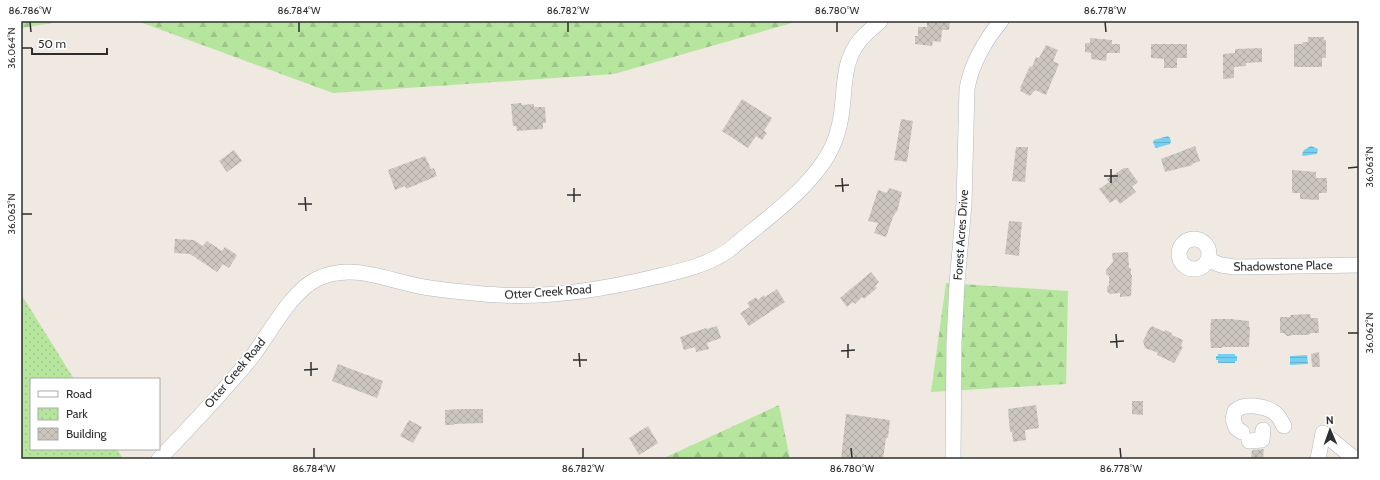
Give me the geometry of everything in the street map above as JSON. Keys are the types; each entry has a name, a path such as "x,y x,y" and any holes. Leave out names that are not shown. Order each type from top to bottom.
{"street":[{"name":"Otter Creek Road","path":"159,459 247,362 299,292 316,279 350,271 361,272 404,283 436,289 501,295 535,295 570,292 624,284 690,270 719,258 789,199 820,167 833,145 838,130 843,100 844,76 851,57 860,40 880,21"},
{"name":"Forest Acres Drive","path":"953,459 955,335 957,283 964,204 967,90 970,73 980,52 1001,21"},
{"name":"Shadowstone Place","path":"1208,260 1221,265 1234,267 1359,265"},
{"path":"1263,430 1262,440 1246,436 1236,428 1233,419 1235,411 1243,407 1267,408 1277,415 1284,426"},
{"path":"1318,459 1323,433 1355,459"}],"green space":[{"path":"21,21 64,21 21,28"},
{"path":"137,21 799,21 614,74 333,93"},
{"path":"946,283 1068,291 1066,384 931,392"},
{"path":"21,294 73,378 30,378 30,450 118,450 123,459 21,459"},
{"path":"779,405 790,459 662,459"}],"water":[{"path":"1168,136 1171,142 1170,144 1155,147 1153,142 1154,140"},
{"path":"1311,146 1318,149 1317,154 1303,156 1302,154 1304,150"},
{"path":"1218,354 1235,354 1235,356 1237,356 1237,361 1235,361 1235,363 1218,363 1216,356 1218,356"},
{"path":"1307,355 1308,364 1290,365 1290,356"}],"building":[{"path":"927,21 950,21 949,30 942,30 941,42 933,41 932,46 915,44 915,36 918,36 918,27 927,27"},
{"path":"1308,37 1324,37 1324,40 1326,40 1326,58 1322,58 1322,67 1294,67 1294,44 1303,44 1302,42 1308,42"},
{"path":"1090,38 1112,40 1112,44 1120,44 1120,53 1107,53 1106,61 1091,59 1091,53 1085,52 1085,43 1090,43"},
{"path":"1151,44 1187,44 1187,58 1177,58 1177,68 1164,68 1164,59 1151,58"},
{"path":"1046,45 1058,50 1053,61 1059,64 1046,95 1035,90 1030,96 1020,91 1020,88 1030,66 1032,67 1036,57 1039,58"},
{"path":"1262,48 1262,62 1246,63 1246,66 1234,67 1234,78 1223,79 1223,54 1235,53 1235,49"},
{"path":"742,99 772,118 764,131 767,133 762,140 756,136 748,148 722,131"},
{"path":"521,103 522,105 534,104 534,107 545,107 546,123 543,123 543,129 517,131 516,126 513,126 511,104"},
{"path":"901,119 913,121 907,162 894,160"},
{"path":"1195,146 1200,161 1192,164 1193,165 1165,172 1161,159"},
{"path":"1016,147 1028,147 1025,182 1012,181"},
{"path":"234,150 242,161 227,172 219,161"},
{"path":"425,156 431,169 434,168 437,176 406,189 405,186 395,190 388,170"},
{"path":"1124,168 1128,168 1138,182 1132,187 1136,192 1120,204 1116,199 1110,203 1099,189 1109,182 1107,179"},
{"path":"1292,170 1316,172 1316,178 1327,178 1327,193 1319,193 1319,200 1300,199 1300,193 1292,193"},
{"path":"889,188 902,192 897,212 893,217 886,237 874,233 878,223 868,221 878,190 887,193"},
{"path":"1009,221 1022,222 1019,256 1005,254"},
{"path":"175,239 194,240 203,246 207,241 222,251 225,247 237,255 229,268 223,264 217,272 190,254 174,253"},
{"path":"1128,252 1129,268 1131,268 1132,275 1131,296 1120,297 1120,293 1110,294 1107,291 1109,276 1106,274 1106,270 1113,262 1112,253"},
{"path":"871,272 879,282 875,286 877,288 864,299 862,297 855,304 853,302 847,307 840,298"},
{"path":"777,289 785,302 749,326 740,313 750,307 747,303 756,297 758,300 764,295 765,297"},
{"path":"1310,314 1311,318 1318,318 1319,333 1287,336 1284,333 1280,333 1280,317"},
{"path":"1211,319 1249,321 1249,347 1211,348"},
{"path":"717,326 721,338 707,343 709,349 696,352 695,347 684,350 680,337 706,328"},
{"path":"1152,326 1165,332 1165,330 1172,333 1172,335 1183,340 1181,346 1183,347 1174,363 1157,355 1158,353 1145,348 1143,341 1150,327 1151,328"},
{"path":"1319,352 1320,367 1312,367 1311,354"},
{"path":"338,364 383,381 377,398 332,381"},
{"path":"1132,401 1143,401 1143,415 1132,414"},
{"path":"1036,405 1039,428 1025,430 1026,440 1013,442 1012,432 1010,432 1008,409"},
{"path":"483,409 483,423 445,425 445,410"},
{"path":"846,414 890,420 888,438 886,438 883,459 841,459"},
{"path":"409,420 422,427 413,443 400,436"},
{"path":"648,426 658,443 639,455 629,438"},
{"path":"1264,449 1263,459 1251,459 1252,450"}]}
